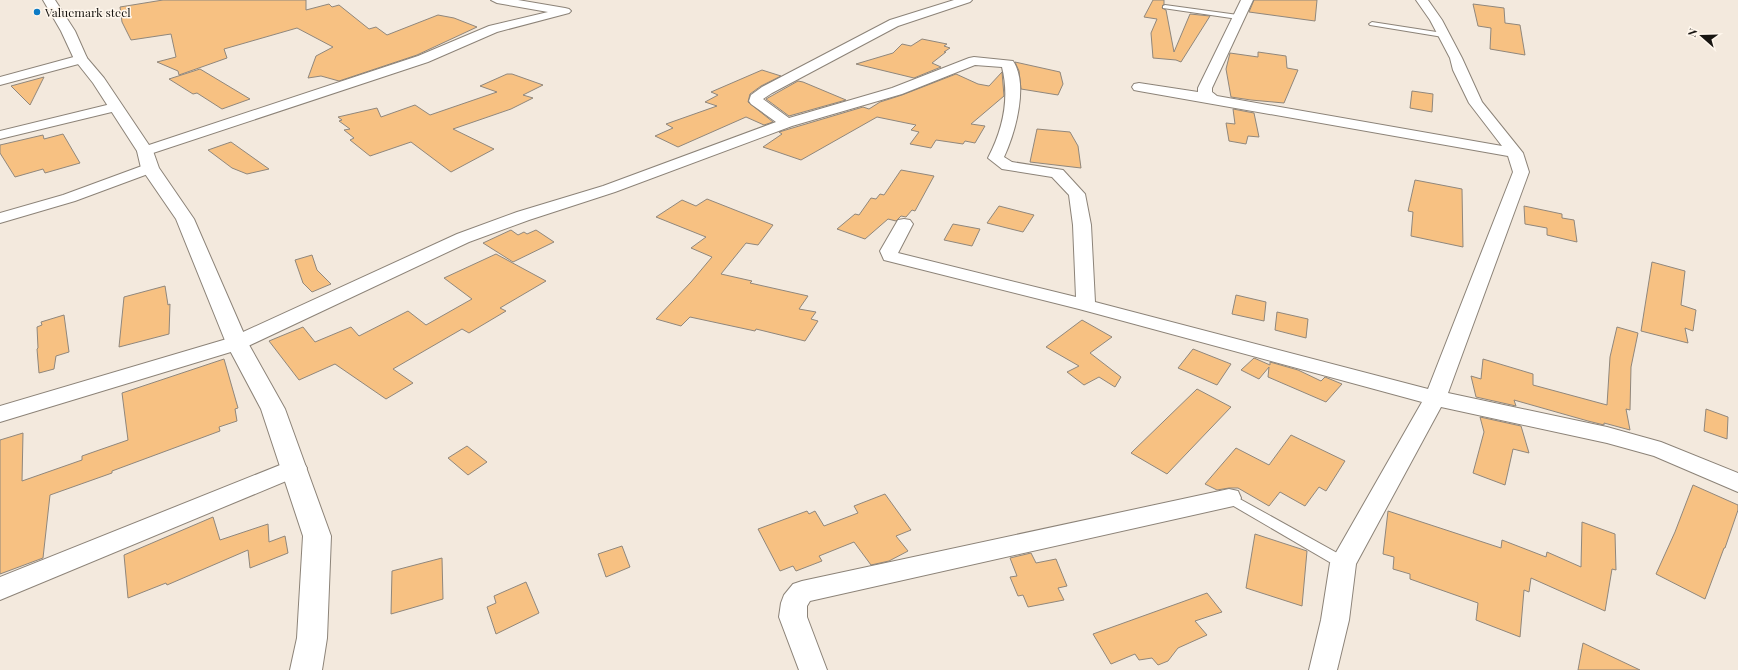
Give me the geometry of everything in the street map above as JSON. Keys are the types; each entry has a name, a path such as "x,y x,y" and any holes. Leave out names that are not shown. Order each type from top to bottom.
{"street":[{"path":"49,0 68,31 81,59 99,81 114,108 185,219 237,343 274,409 317,536 312,638 306,670"},
{"path":"0,218 69,198 147,160 423,59 493,29 565,11 496,0"},
{"path":"788,123 756,101 756,98 766,90 894,23 966,0"},
{"path":"1213,99 1206,94 1205,88 1247,0"},
{"path":"1323,670 1335,620 1343,563 1435,398 1522,172 1515,153 1476,103 1460,70 1456,58 1443,36 1436,20 1422,0"},
{"path":"0,80 81,59"},
{"path":"0,414 237,343 462,238 523,216 609,189 788,123 897,91 974,61 1008,64 1012,75 1012,110 1005,141 996,158 1008,166 1057,173 1077,194 1082,225 1086,305"},
{"path":"1139,87 1515,153"},
{"path":"0,135 114,108"},
{"path":"904,224 889,251 890,256 1086,305 1435,398 1607,436 1661,450 1738,482"},
{"path":"0,589 295,468"},
{"path":"814,670 793,617 794,603 802,592 1229,498"}],"lane":[{"path":"1165,7 1238,17"},
{"path":"1372,24 1443,36"},
{"path":"1229,498 1343,563"}],"building":[{"path":"163,0 306,0 306,10 329,4 332,7 339,5 369,29 376,27 387,35 438,15 454,18 477,27 417,55 339,81 321,76 308,78 316,56 333,47 297,28 224,49 227,58 179,75 178,71 157,62 176,57 171,34 131,40 122,22 120,7"},
{"path":"1153,0 1164,0 1162,8 1166,10 1174,52 1190,14 1210,16 1181,62 1176,60 1153,58 1151,33 1157,19 1144,17"},
{"path":"1254,0 1317,0 1315,21 1249,12"},
{"path":"1473,4 1504,8 1505,23 1520,25 1525,55 1490,49 1491,28 1478,26"},
{"path":"922,39 947,44 944,46 950,48 932,63 941,67 914,78 856,64 893,53 902,44 911,46"},
{"path":"1258,52 1286,56 1287,68 1298,70 1284,103 1231,97 1226,69 1230,53 1258,57"},
{"path":"1015,62 1060,72 1063,84 1058,95 1021,89 1019,71"},
{"path":"200,69 250,99 222,109 197,93 193,94 169,79"},
{"path":"762,70 781,76 761,86 750,94 748,102 773,122 764,125 746,117 678,147 655,136 673,128 666,124 717,106 705,102 718,95 711,92"},
{"path":"1002,72 1004,96 971,124 985,126 975,143 965,141 963,144 936,140 931,148 910,144 919,132 911,130 916,125 877,117 801,160 763,147 782,134 779,132 863,107 869,109 880,102 956,74 978,84 989,86"},
{"path":"507,74 512,74 543,85 523,95 533,98 511,109 453,129 494,149 451,172 411,142 370,156 350,140 354,138 344,130 350,129 339,121 342,120 338,117 377,108 381,117 415,105 430,115 497,92 480,86"},
{"path":"44,77 30,105 11,86"},
{"path":"798,81 846,100 789,116 766,99"},
{"path":"1412,91 1433,94 1432,112 1410,108"},
{"path":"1233,109 1254,113 1259,137 1248,136 1246,144 1229,141 1226,123 1235,124"},
{"path":"1037,129 1070,132 1078,146 1081,168 1030,162"},
{"path":"63,134 80,163 45,173 43,169 15,177 0,153 0,145 43,135 44,139"},
{"path":"231,142 269,169 247,174 232,168 208,150"},
{"path":"901,170 934,176 915,211 912,210 906,217 901,216 896,221 888,219 865,239 837,229 855,214 859,215 871,198 876,199 880,194 884,195"},
{"path":"1415,180 1462,189 1463,247 1411,236 1413,212 1408,211"},
{"path":"707,199 773,225 758,245 746,243 721,274 752,281 750,283 808,296 799,309 816,312 811,319 818,321 805,341 756,329 755,331 690,317 681,326 656,319 712,257 691,248 706,237 656,217 682,200 696,206"},
{"path":"999,206 1034,215 1023,232 987,223"},
{"path":"1524,206 1562,214 1562,218 1574,220 1577,242 1547,235 1547,228 1525,224"},
{"path":"953,224 980,229 972,246 944,240"},
{"path":"511,230 518,235 524,232 527,234 536,230 554,242 513,262 483,243"},
{"path":"496,254 546,281 500,308 506,311 469,333 462,329 393,369 413,383 386,399 335,364 299,380 269,341 303,327 315,342 351,327 359,336 408,311 426,325 472,299 444,278"},
{"path":"312,255 317,270 331,284 312,292 303,283 295,260"},
{"path":"1652,262 1685,271 1681,305 1696,310 1693,331 1685,328 1688,343 1641,331"},
{"path":"165,286 168,305 170,304 169,334 119,347 124,297"},
{"path":"1236,295 1266,302 1264,321 1232,314"},
{"path":"1277,312 1308,319 1306,338 1275,330"},
{"path":"64,315 69,352 56,356 54,369 39,373 37,327 42,325 41,322"},
{"path":"1082,320 1112,337 1090,353 1121,377 1115,387 1099,377 1084,385 1067,372 1079,366 1046,347"},
{"path":"1617,327 1638,333 1631,367 1630,410 1626,409 1630,430 1604,423 1604,425 1588,421 1514,400 1516,406 1476,397 1471,376 1481,379 1483,359 1533,374 1533,385 1607,405 1610,357"},
{"path":"1193,349 1231,364 1217,385 1178,368"},
{"path":"1254,358 1270,365 1270,362 1298,370 1321,381 1325,377 1342,384 1326,402 1268,377 1269,367 1259,379 1241,370"},
{"path":"224,359 238,408 235,409 237,421 219,427 220,431 112,471 112,473 50,495 43,558 0,574 0,440 23,433 22,481 82,460 82,456 128,440 122,393"},
{"path":"1197,389 1231,407 1167,474 1131,453"},
{"path":"1706,409 1728,417 1727,439 1704,431"},
{"path":"1480,417 1521,426 1529,453 1513,449 1505,485 1473,473 1484,432"},
{"path":"1291,435 1345,461 1326,491 1319,487 1305,506 1280,492 1269,506 1238,488 1217,490 1205,484 1236,448 1269,465"},
{"path":"467,446 487,462 468,475 448,458"},
{"path":"1693,485 1738,505 1738,510 1725,548 1705,599 1656,574 1675,532"},
{"path":"885,494 911,530 896,536 908,551 889,561 871,565 854,542 819,556 822,561 796,571 793,566 780,571 758,529 807,511 809,514 815,511 824,526 858,513 854,506"},
{"path":"1388,511 1501,548 1502,540 1546,557 1547,552 1581,567 1582,522 1615,534 1616,570 1612,569 1605,611 1531,578 1529,592 1524,590 1520,637 1476,620 1478,603 1410,579 1410,574 1393,569 1394,557 1383,554"},
{"path":"213,517 220,540 268,524 269,542 285,536 288,553 250,568 248,550 167,585 166,583 128,598 124,555"},
{"path":"1255,534 1307,551 1302,606 1246,588"},
{"path":"622,546 630,567 606,577 598,554"},
{"path":"1031,553 1036,563 1056,559 1067,586 1058,588 1064,600 1028,607 1023,595 1018,596 1010,577 1017,576 1010,558"},
{"path":"442,558 443,599 391,614 392,571"},
{"path":"526,582 539,613 496,634 487,607 496,603 494,596"},
{"path":"1207,593 1222,612 1195,621 1207,635 1178,648 1168,661 1158,665 1152,658 1139,660 1135,654 1111,664 1093,634"},
{"path":"1583,643 1640,670 1578,670"}],"place":[{"name":"Valuemark steel","path":"37,12"}]}
